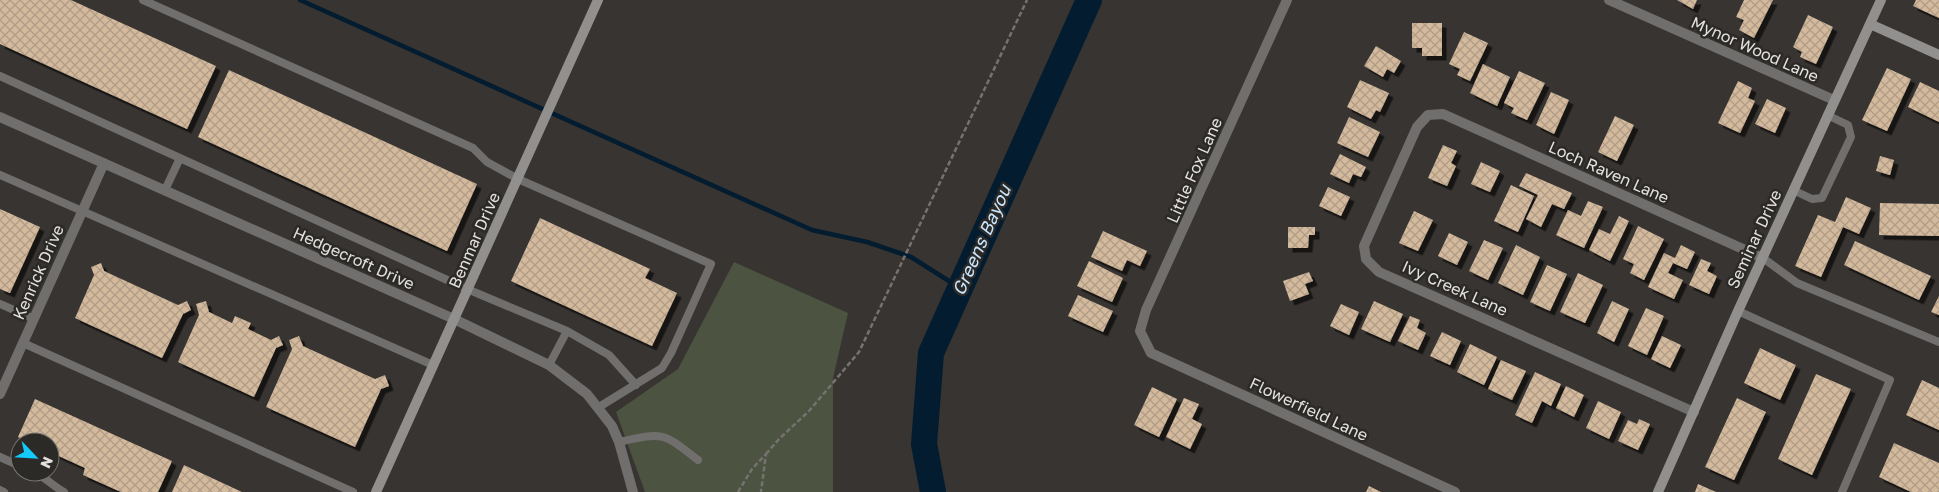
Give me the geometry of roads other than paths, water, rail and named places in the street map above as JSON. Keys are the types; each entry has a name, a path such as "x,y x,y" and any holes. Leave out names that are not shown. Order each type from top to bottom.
{"street":[{"name":"Benmar Drive","path":"376,492 598,0"},
{"name":"Little Fox Lane","path":"1151,353 1140,331 1146,310 1287,0"},
{"name":"Mynor Wood Lane","path":"1609,0 1834,100"},
{"name":"Seminar Drive","path":"1658,492 1762,258 1881,0"},
{"path":"1870,24 1939,55"},
{"name":"Loch Raven Lane","path":"1443,114 1762,258"},
{"name":"Ivy Creek Lane","path":"1443,114 1428,115 1417,126 1364,246 1366,259 1378,272 1694,412"},
{"name":"Hedgecroft Drive","path":"0,117 454,319 549,365 570,379 599,407 612,426 619,442 633,492"},
{"name":"Kenrick Drive","path":"0,394 104,163"},
{"name":"Flowerfield Lane","path":"1151,353 1455,492"}],"lane":[{"path":"143,0 473,148 487,162 518,179 711,264 671,353 662,368 599,407"},
{"path":"0,76 468,290 567,331 609,355 636,384"},
{"path":"1793,190 1812,199 1822,198 1851,137 1848,125 1827,115"},
{"path":"165,190 180,158"},
{"path":"0,175 433,365"},
{"path":"1762,258 1797,283 1939,342"},
{"path":"0,304 34,319"},
{"path":"1738,311 1890,380 1842,492"},
{"path":"549,365 567,331"},
{"path":"23,343 353,492"},
{"path":"619,442 656,434 671,439 698,460"},
{"path":"49,482 64,492"},
{"path":"0,490 4,492"}],"waterway":[{"path":"300,0 812,230 867,242 911,257 960,288"},
{"name":"Greens Bayou","path":"933,492 924,444 931,353 1089,0"}]}
